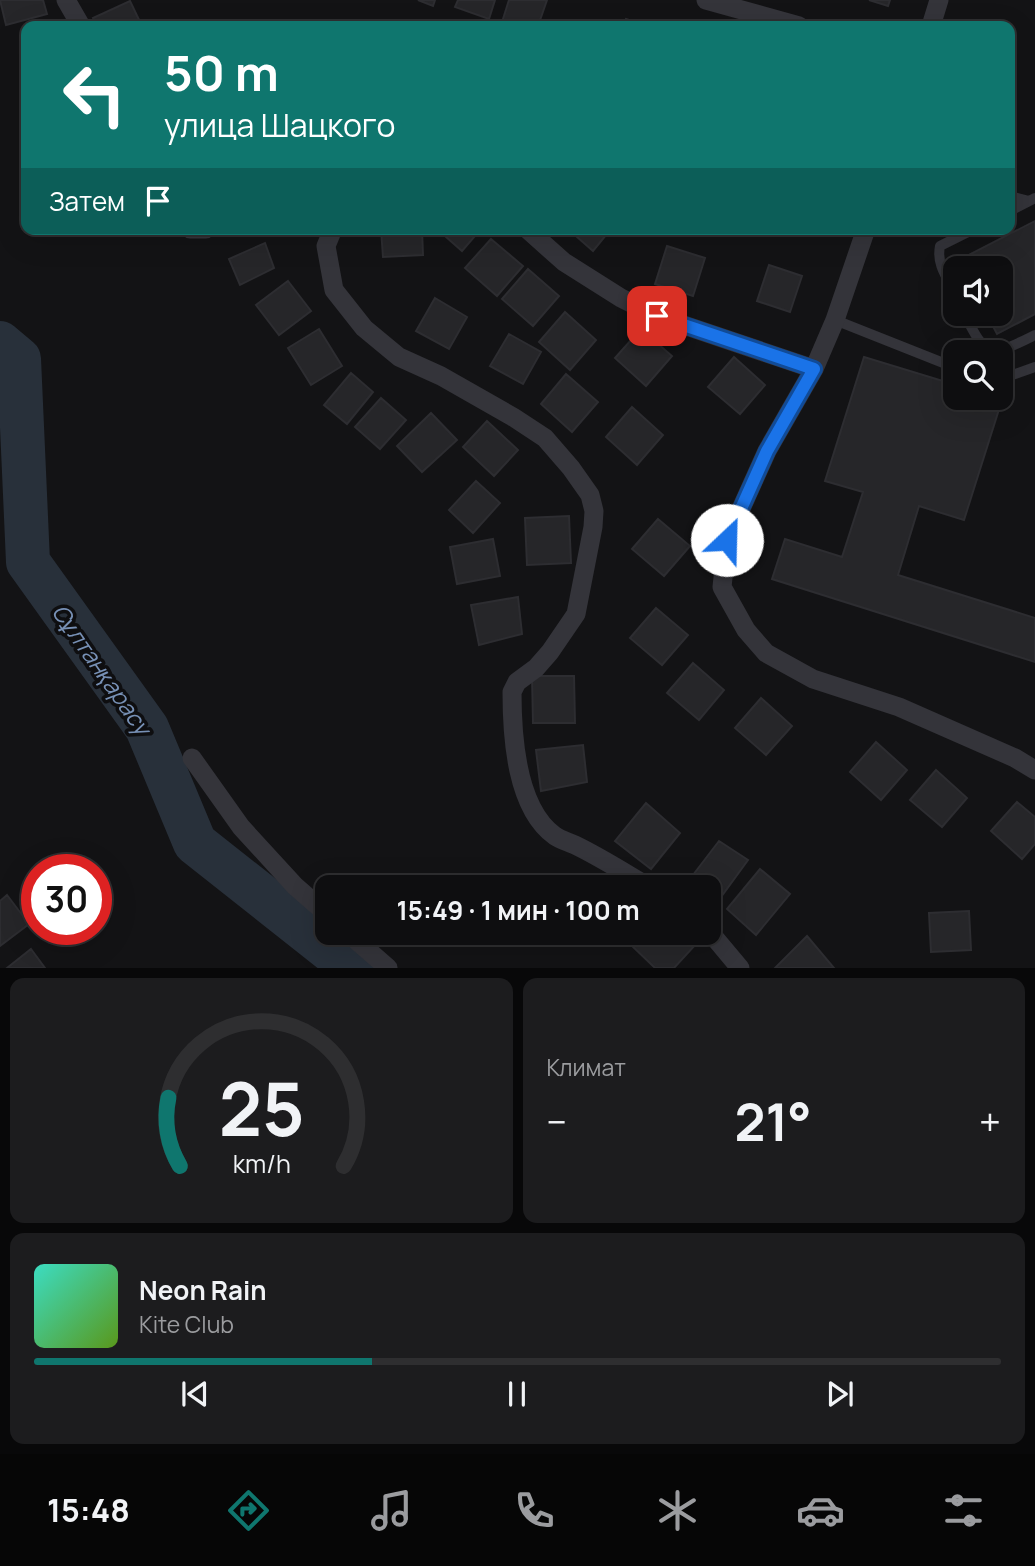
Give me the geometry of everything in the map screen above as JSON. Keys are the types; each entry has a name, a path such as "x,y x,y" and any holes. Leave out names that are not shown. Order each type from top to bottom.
{"street":[{"path":"66,0 78,21"},
{"path":"706,0 781,21"},
{"path":"933,21 939,0"},
{"path":"330,235 326,246 334,290 364,328 398,357 453,383 545,438 590,495 594,511 593,527 576,614 550,652 536,668 517,682 512,692 520,771 527,802 535,815 556,837 628,875"},
{"path":"534,235 564,262 621,298 657,316 814,369"},
{"path":"864,235 835,320 814,369 767,451 727,540 722,587 746,630 766,653 813,680 899,707 1015,758 1035,770"},
{"path":"192,758 241,827 295,886 315,904"},
{"path":"362,945 388,968"},
{"path":"721,945 740,968"}],"lane":[{"path":"1015,208 1032,200"},
{"path":"943,271 938,257 940,246 962,235"},
{"path":"835,320 943,363"},
{"path":"971,326 985,349 995,352 1035,335"},
{"path":"1013,375 1035,367"}],"building":[{"path":"0,0 43,0 47,14 6,25"},
{"path":"418,0 435,0 433,6"},
{"path":"458,0 495,0 489,19 455,7"},
{"path":"509,0 547,0 540,21 502,21"},
{"path":"869,0 890,0 888,6"},
{"path":"130,1 140,21 94,21 93,18"},
{"path":"1035,221 1035,314 1013,326 1013,256 967,256 1008,235 1015,235 1015,231"},
{"path":"381,235 422,235 423,255 383,257"},
{"path":"444,235 476,235 462,251"},
{"path":"575,235 606,235 593,251"},
{"path":"491,239 523,266 497,296 465,268"},
{"path":"265,243 274,268 240,285 229,259"},
{"path":"667,246 705,258 693,296 655,284"},
{"path":"769,265 802,276 790,312 757,301"},
{"path":"528,269 559,296 533,326 502,299"},
{"path":"288,281 311,311 279,335 256,305"},
{"path":"435,298 467,317 449,349 416,331"},
{"path":"565,312 596,340 570,370 539,342"},
{"path":"993,326 1012,326 997,334"},
{"path":"319,329 342,366 311,385 288,348"},
{"path":"641,329 672,356 646,386 615,358"},
{"path":"509,334 541,352 523,384 490,366"},
{"path":"734,357 765,385 740,414 708,387"},
{"path":"864,357 943,381 943,410 999,410 964,520 919,506 898,575 1035,618 1035,662 772,579 785,539 842,557 863,492 825,481"},
{"path":"351,373 373,392 347,424 324,405"},
{"path":"566,374 598,402 572,432 541,404"},
{"path":"381,398 406,420 380,449 355,427"},
{"path":"632,407 663,435 637,465 606,437"},
{"path":"431,413 457,440 422,472 397,446"},
{"path":"487,421 518,450 494,476 463,447"},
{"path":"476,481 500,503 473,533 449,510"},
{"path":"569,516 571,563 527,565 525,518"},
{"path":"658,519 690,546 664,576 632,549"},
{"path":"493,539 500,576 457,584 450,547"},
{"path":"518,597 522,634 479,645 471,605"},
{"path":"656,608 688,635 662,665 630,638"},
{"path":"693,663 724,690 699,720 667,693"},
{"path":"532,676 574,676 575,723 533,723"},
{"path":"761,698 792,726 766,755 735,728"},
{"path":"876,742 907,770 881,800 850,772"},
{"path":"583,745 587,782 541,791 536,750"},
{"path":"936,770 967,798 942,827 910,800"},
{"path":"1017,802 1035,817 1035,844 1022,859 991,831"},
{"path":"646,803 680,833 651,869 615,841"},
{"path":"719,841 748,860 721,897 721,875 693,875"},
{"path":"760,869 790,894 756,935 727,909"},
{"path":"7,895 21,913 21,930 0,946 0,901"},
{"path":"969,911 971,950 931,952 929,913"},
{"path":"807,936 834,968 775,968"},
{"path":"631,945 695,945 674,968 655,968"},
{"path":"31,949 45,968 7,968"}],"waterway":[{"name":"Сұлтанқарасу","path":"0,343 19,359 28,562 147,728 195,843 353,968"}],"route":[{"path":"657,316 814,369 767,451 727,540"}]}
